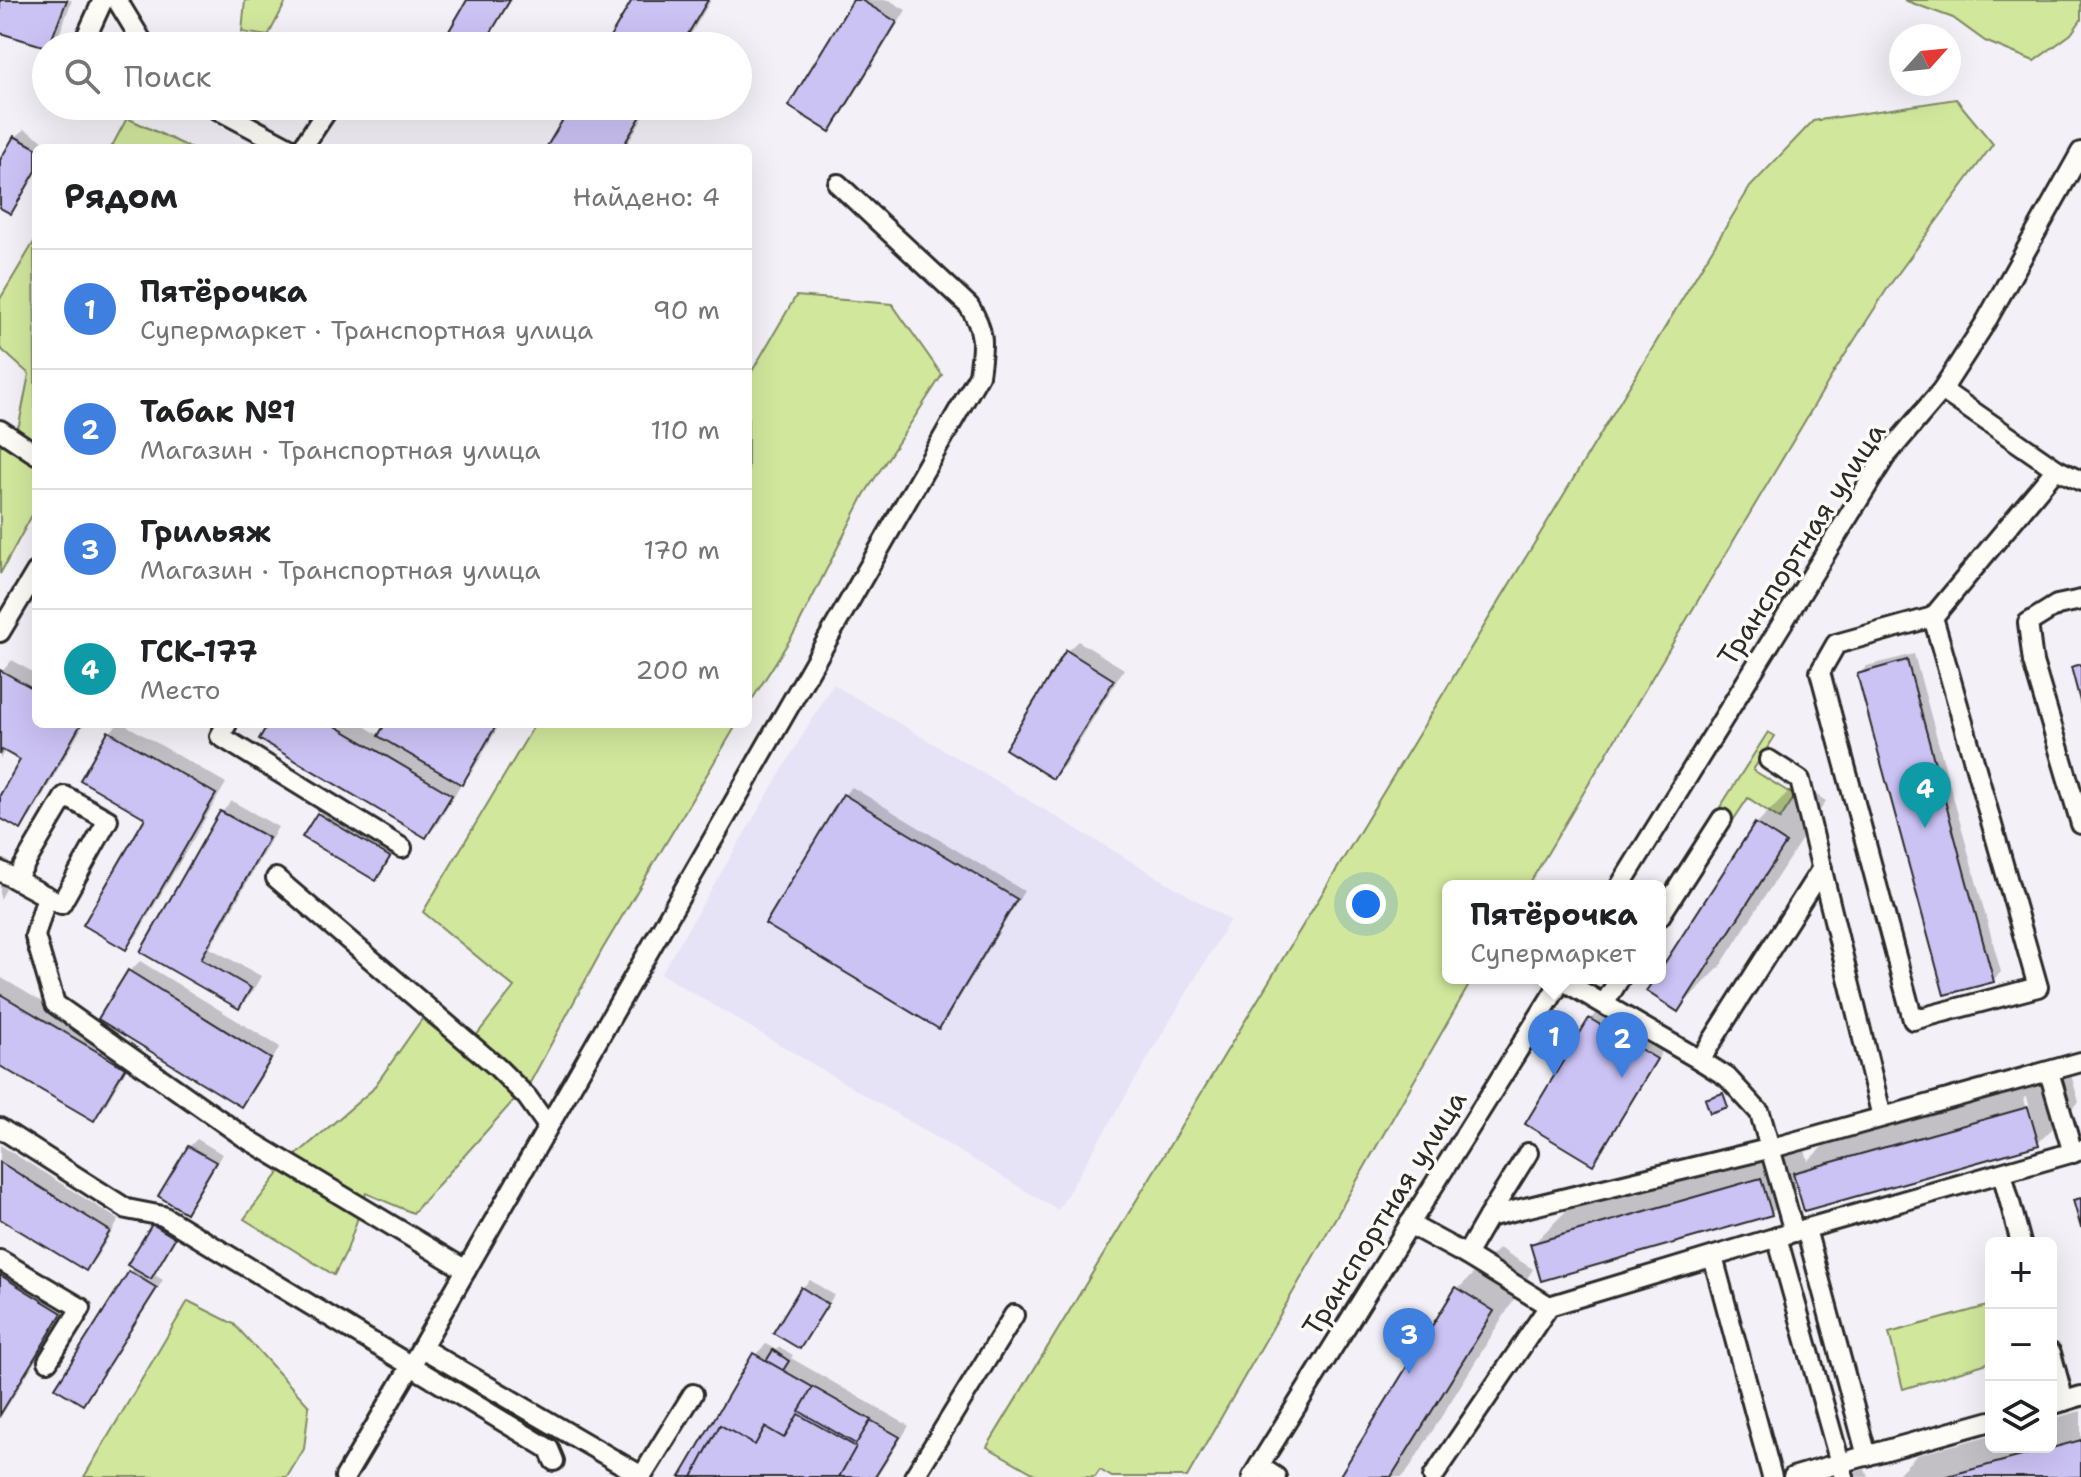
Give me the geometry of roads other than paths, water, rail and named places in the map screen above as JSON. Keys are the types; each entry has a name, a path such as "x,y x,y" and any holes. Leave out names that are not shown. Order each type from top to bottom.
{"street":[{"path":"88,32 103,0"},
{"path":"117,0 136,32"},
{"path":"237,120 282,144"},
{"path":"305,144 321,120"},
{"name":"Транспортная улица","path":"1624,880 1885,457 1942,390 1984,325 2081,152"},
{"path":"345,1477 422,1348 979,375 983,335 979,320 969,306 838,184"},
{"path":"1942,390 2056,469 2081,481"},
{"path":"0,430 32,451"},
{"path":"1933,617 2038,987 1913,1020 1820,672 1836,644 1933,617 2056,469"},
{"path":"0,632 32,579"},
{"path":"2081,600 2057,605 2028,623 2033,662 2081,824"},
{"path":"225,728 220,736 402,848"},
{"path":"1769,760 1800,780 1882,1117"},
{"path":"65,796 108,820 61,904 8,875 65,796"},
{"path":"1666,907 1722,819"},
{"path":"1700,1060 1822,868"},
{"path":"276,878 497,1067 527,1097 547,1125"},
{"path":"47,896 35,936 55,1004 244,1137 466,1270"},
{"name":"Транспортная улица","path":"1255,1472 1560,984"},
{"path":"1571,984 1727,1077 1760,1113 1793,1233 1842,1470"},
{"path":"1604,1004 1616,984"},
{"path":"1488,1217 1772,1148 2081,1062"},
{"path":"1433,1477 1549,1306 2077,1152 2049,1072"},
{"path":"0,1128 127,1209 163,1216 549,1449 554,1461"},
{"path":"1466,1255 1528,1153"},
{"path":"2002,1173 2019,1237"},
{"path":"1409,1224 1549,1306"},
{"path":"1793,1233 1867,1456"},
{"path":"1713,1257 1772,1477"},
{"path":"0,1260 81,1308 48,1361"},
{"path":"914,1477 1014,1315"},
{"path":"422,1348 642,1476 693,1394"},
{"path":"2057,1374 2065,1401"},
{"path":"1793,1477 1842,1470 1867,1456 1985,1423"},
{"path":"1255,1472 1276,1477"}],"place":[{"name":"ГСК-177","path":"1925,828"},
{"name":"Пятёрочка","path":"1554,1076"},
{"name":"Табак №1","path":"1622,1078"},
{"name":"Грильяж","path":"1409,1374"}]}
